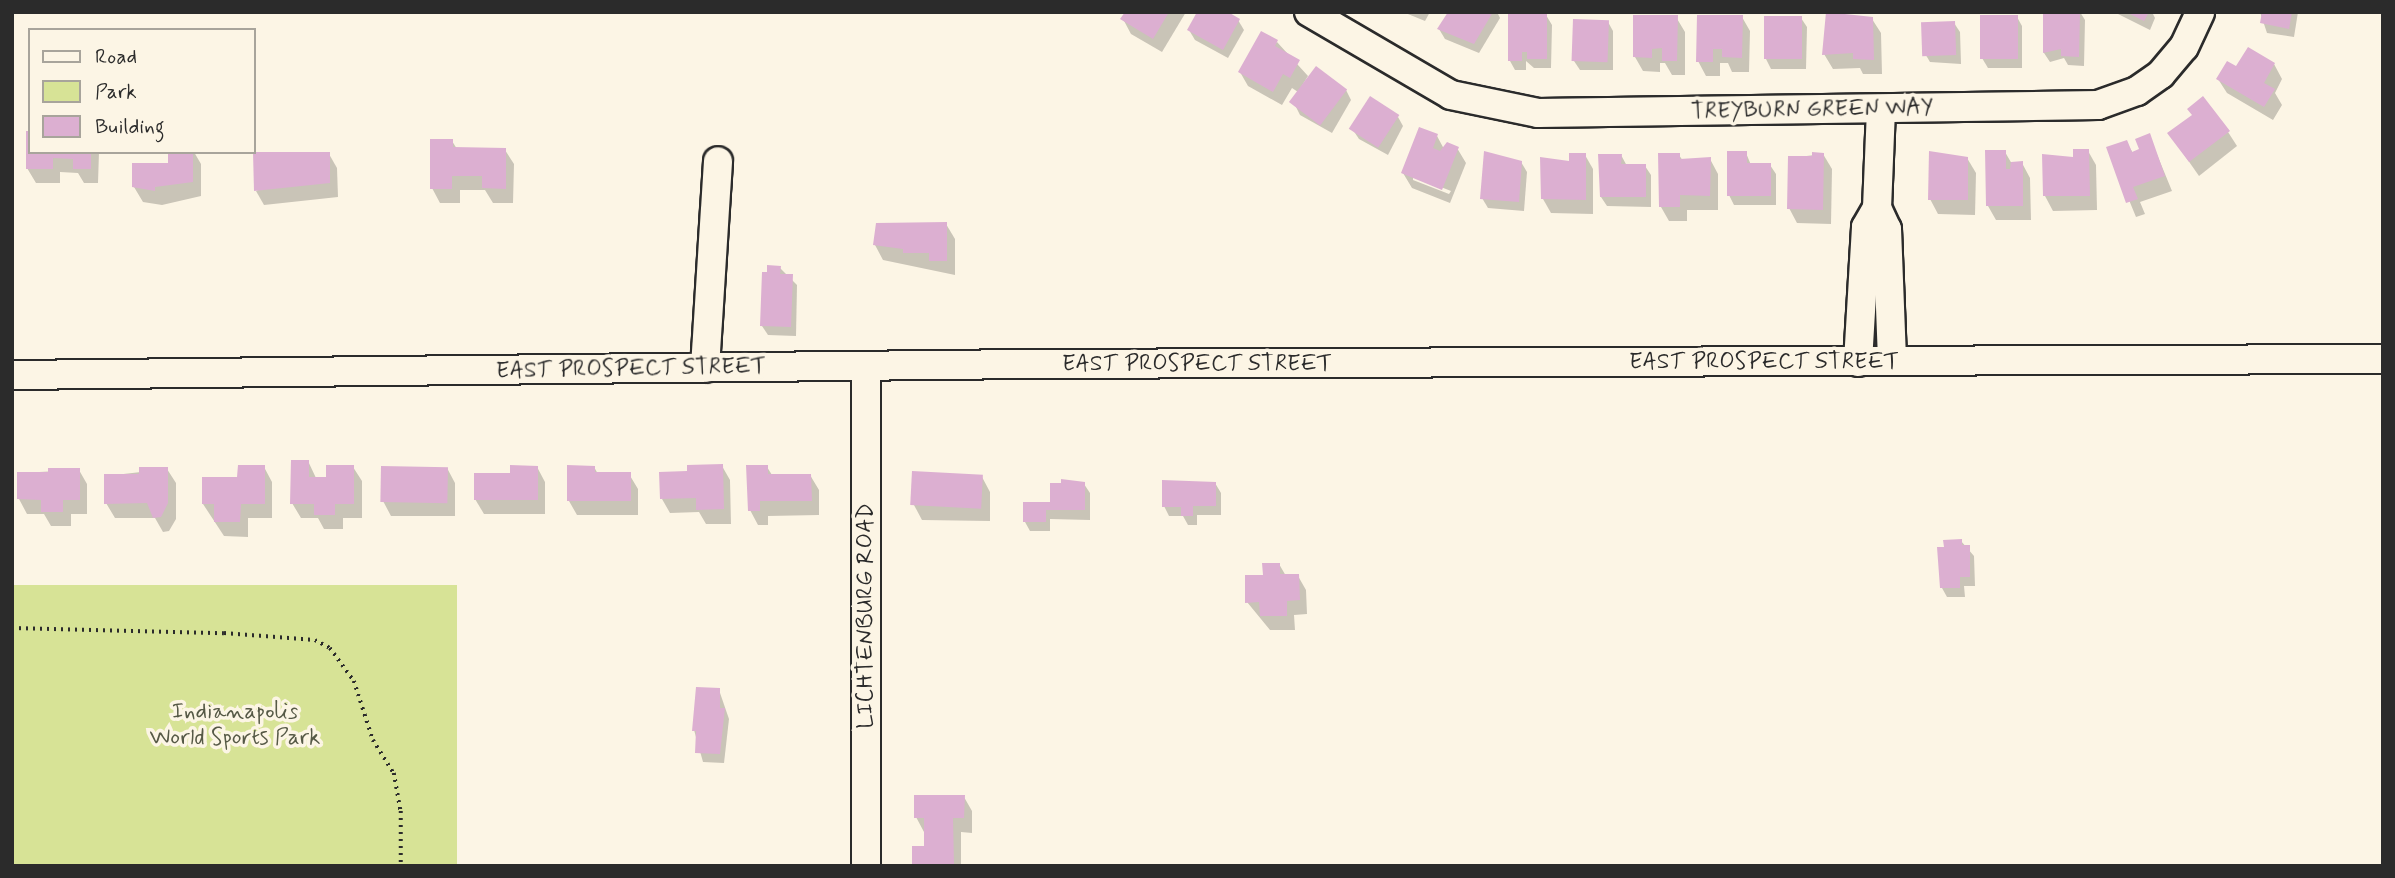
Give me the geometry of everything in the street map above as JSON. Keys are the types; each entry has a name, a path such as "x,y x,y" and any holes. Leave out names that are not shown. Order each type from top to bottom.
{"street":[{"name":"TREYBURN GREEN WAY","path":"1310,12 1419,80 1469,102 1538,113 2081,107 2114,101 2151,82 2184,47 2200,12"},
{"path":"1858,362 1866,227 1877,208 1881,109"},
{"path":"705,368 718,161"},
{"path":"1877,208 1887,229 1892,362"},
{"name":"EAST PROSPECT STREET","path":"12,375 705,368 2383,359"},
{"name":"LICHTENBURG ROAD","path":"866,367 866,866"}],"path":[{"path":"12,628 224,634 315,640 330,648 354,681 373,740 394,774 401,811 401,866"}],"green space":[{"name":"Indianapolis World Sports Park","path":"12,585 457,585 457,866 12,866"}],"building":[{"path":"1125,12 1169,12 1153,39 1120,19"},
{"path":"1197,12 1228,12 1240,19 1223,50 1187,30"},
{"path":"1448,12 1493,12 1474,44 1437,29"},
{"path":"1826,12 1873,17 1874,60 1853,59 1853,53 1822,55"},
{"path":"2043,12 2080,12 2079,57 2061,56 2061,49 2043,53"},
{"path":"2126,12 2149,12 2144,21"},
{"path":"2262,12 2292,12 2289,29 2260,23"},
{"path":"1508,13 1547,13 1547,59 1527,59 1527,52 1522,52 1522,61 1508,61"},
{"path":"1633,15 1678,15 1677,61 1662,61 1662,48 1652,49 1652,58 1633,57"},
{"path":"1697,15 1743,15 1742,58 1722,57 1722,49 1713,49 1713,62 1696,62"},
{"path":"1980,15 2018,15 2018,59 1980,59"},
{"path":"1764,16 1802,16 1802,59 1764,59"},
{"path":"1573,19 1609,20 1608,62 1572,61"},
{"path":"1955,21 1956,55 1922,56 1921,22"},
{"path":"1261,31 1278,40 1275,46 1300,60 1290,78 1283,74 1273,92 1238,72"},
{"path":"2248,47 2275,63 2264,83 2275,89 2264,107 2216,79 2227,61 2236,66"},
{"path":"1316,66 1347,89 1320,125 1289,102"},
{"path":"1370,96 1399,115 1378,148 1349,129"},
{"path":"2203,96 2230,131 2189,162 2167,133 2192,115 2187,109"},
{"path":"1419,127 1438,134 1433,148 1440,151 1447,142 1459,147 1442,190 1401,173"},
{"path":"26,131 28,154 91,154 91,169 73,169 73,159 53,158 53,169 26,169"},
{"path":"2150,133 2165,176 2133,187 2138,199 2126,203 2106,147 2127,140 2132,152 2139,149 2135,139"},
{"path":"430,139 453,139 453,147 506,148 506,189 482,188 482,176 452,176 452,189 430,189"},
{"path":"2073,149 2089,149 2090,196 2043,196 2042,154 2073,157"},
{"path":"1985,150 2006,150 2006,169 2010,169 2011,162 2023,161 2023,206 1986,206"},
{"path":"1484,151 1522,161 1519,202 1480,199"},
{"path":"1727,151 1747,151 1747,163 1771,163 1771,196 1727,196"},
{"path":"1929,151 1968,157 1968,200 1928,200"},
{"path":"256,152 330,152 330,183 254,191 253,154"},
{"path":"1812,152 1824,153 1823,210 1787,209 1788,156 1812,156"},
{"path":"1569,153 1586,153 1586,200 1541,199 1540,157 1569,161"},
{"path":"1658,153 1680,153 1680,159 1711,157 1710,196 1680,195 1680,207 1659,207"},
{"path":"168,154 193,154 193,182 155,187 155,191 132,187 132,163 168,163"},
{"path":"1598,154 1622,154 1621,164 1646,164 1646,197 1600,197"},
{"path":"947,222 947,261 929,261 929,253 903,253 903,249 873,245 876,223"},
{"path":"767,265 781,266 780,274 793,274 791,327 760,326 762,272 767,272"},
{"path":"291,460 309,460 309,477 326,477 326,465 354,465 354,504 335,504 335,515 314,515 314,504 290,504"},
{"path":"723,464 724,509 696,510 696,498 660,499 659,472 687,471 687,465"},
{"path":"238,465 265,465 265,504 241,504 240,522 214,522 214,504 202,504 202,477 237,477"},
{"path":"510,465 538,466 538,500 474,500 474,473 510,473"},
{"path":"567,465 595,466 595,472 631,472 631,501 567,501"},
{"path":"746,465 768,465 768,474 811,474 812,501 760,501 760,511 748,511"},
{"path":"381,466 448,467 447,503 380,502"},
{"path":"139,467 168,467 168,503 161,517 153,518 147,503 104,504 104,474 139,474"},
{"path":"48,468 80,468 80,500 63,500 63,512 41,512 41,500 17,499 17,472 48,472"},
{"path":"912,471 983,475 981,509 910,505"},
{"path":"1061,479 1085,482 1085,510 1046,510 1046,522 1023,522 1023,502 1050,502 1050,483 1061,483"},
{"path":"1162,480 1216,482 1216,506 1193,506 1193,516 1181,516 1181,507 1162,507"},
{"path":"1962,539 1962,545 1970,545 1970,577 1960,577 1960,588 1940,588 1937,547 1944,547 1943,540"},
{"path":"1262,563 1280,563 1280,574 1299,574 1300,600 1287,601 1287,616 1260,616 1259,602 1245,603 1245,575 1263,575"},
{"path":"696,687 720,688 720,708 725,708 720,754 695,753 696,731 692,731"},
{"path":"914,795 965,795 964,818 953,818 954,866 912,866 912,846 924,846 924,818 914,818"}]}
